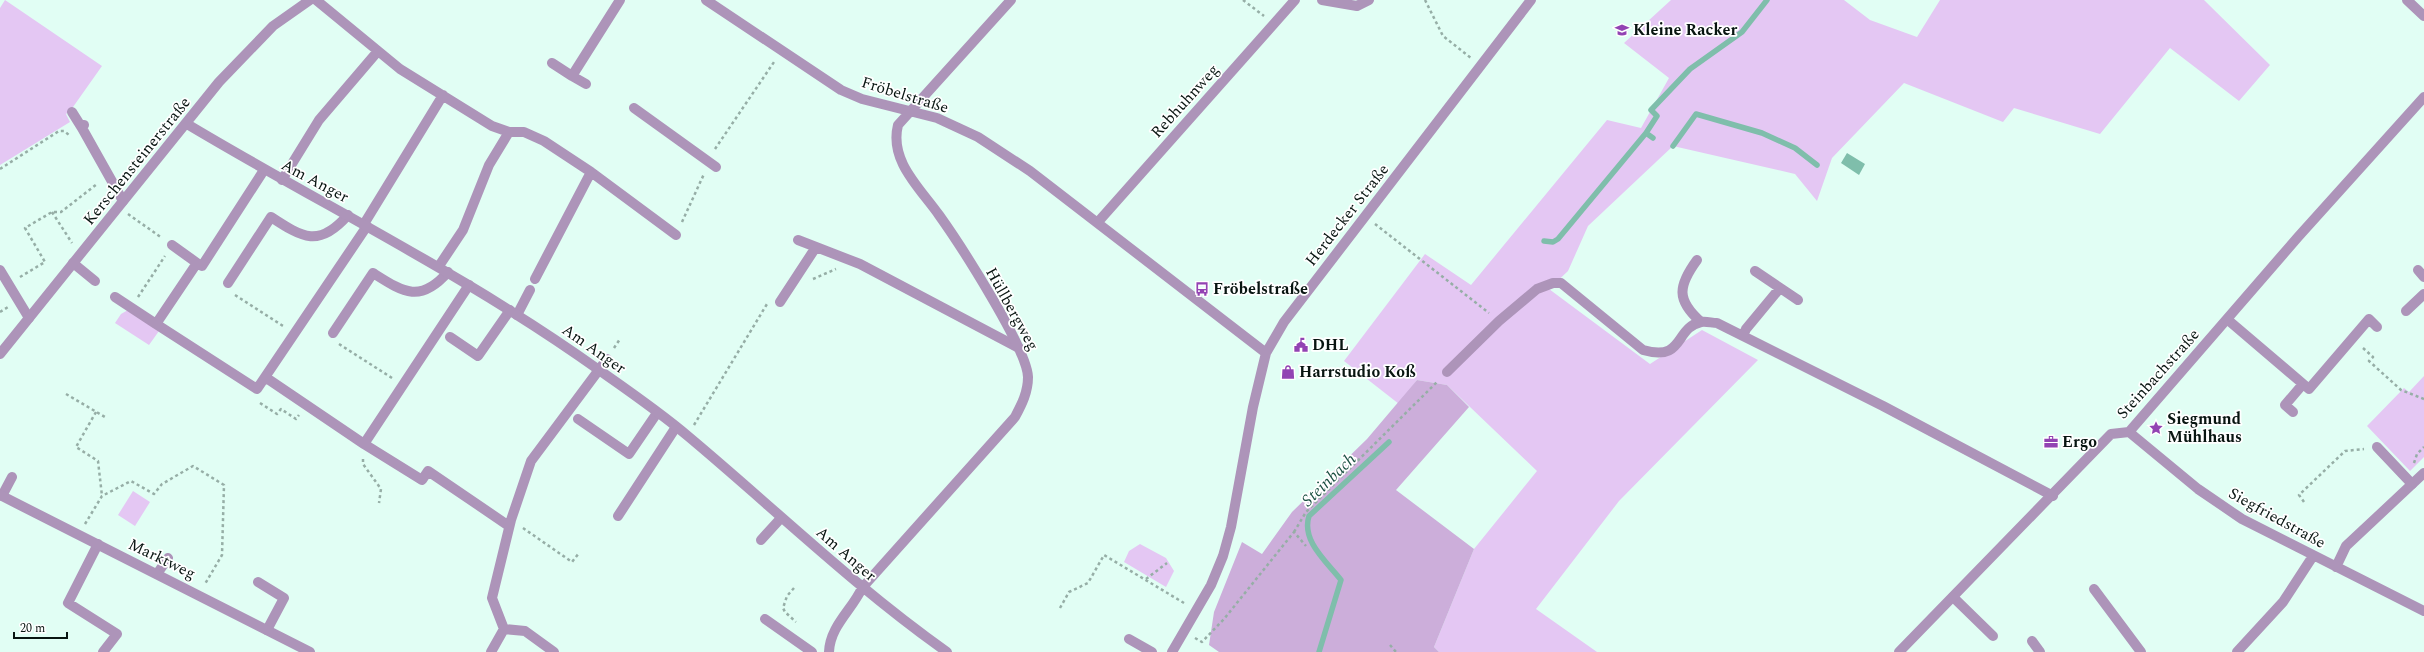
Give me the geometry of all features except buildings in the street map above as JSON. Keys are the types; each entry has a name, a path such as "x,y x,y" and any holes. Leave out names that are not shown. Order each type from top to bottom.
{"street":[{"name":"Kerschensteinerstraße","path":"0,354 121,204 137,190 187,124 245,54 274,26 310,0"},
{"path":"316,0 400,69 492,126 509,132 524,132 544,141 591,172 676,235"},
{"path":"572,76 620,0"},
{"name":"Fröbelstraße","path":"706,0 841,90 862,99 937,118 978,138 1030,171 1266,353"},
{"name":"Hüllbergweg","path":"829,652 829,642 833,633 857,600 862,588 1015,417 1027,390 1026,369 1019,348 940,216 901,163 896,141 898,125 1009,0"},
{"name":"Rebhuhnweg","path":"1098,222 1295,0"},
{"path":"1322,0 1357,6 1369,0"},
{"name":"Herdecker Straße","path":"1172,652 1197,610 1223,556 1232,527 1253,407 1266,353 1284,322 1531,0"},
{"path":"2407,0 2424,16"},
{"path":"282,180 319,120 378,51"},
{"path":"552,63 586,84"},
{"path":"115,297 257,389 295,334 365,225 443,95"},
{"name":"Steinbachstraße","path":"1899,652 2053,496 2111,434 2130,432 2298,237 2424,97"},
{"path":"634,108 710,166"},
{"path":"72,112 83,127 106,166 121,204"},
{"name":"Am Anger","path":"187,124 264,170 348,215 469,284 514,312 598,369 688,435 862,588 947,652"},
{"path":"335,337 373,273 401,291 413,292 430,288 443,269 463,230 489,165 509,132"},
{"path":"172,245 202,266 264,170"},
{"path":"535,279 591,172"},
{"path":"228,283 272,217 296,234 316,237 337,227 348,215"},
{"path":"798,240 860,264 1019,348"},
{"path":"780,302 816,247"},
{"path":"77,259 95,281"},
{"path":"1697,260 1684,279 1682,293 1687,307 1701,322"},
{"path":"156,324 197,263"},
{"path":"0,270 29,318"},
{"path":"1755,272 1798,300"},
{"path":"1447,372 1500,321 1537,289 1553,283 1561,283 1570,288 1643,350 1657,354 1671,351 1692,326 1701,322 1717,323 1883,406 2053,496"},
{"path":"364,444 469,284"},
{"path":"1743,336 1746,329 1780,288"},
{"path":"450,337 478,356 530,290"},
{"path":"2406,310 2424,294"},
{"path":"2228,320 2308,389 2369,319 2377,327"},
{"path":"504,629 492,598 510,523 531,461 598,369 607,359"},
{"path":"265,377 364,444 422,480 428,471 510,523"},
{"path":"2293,412 2285,405 2303,384"},
{"path":"578,419 629,454 657,413"},
{"path":"618,516 676,427"},
{"name":"Siegfriedstraße","path":"2130,432 2220,505 2242,519 2424,611"},
{"path":"2377,447 2412,484"},
{"path":"2336,567 2346,546 2424,473"},
{"path":"1,496 12,477"},
{"name":"Marktweg","path":"1,496 199,594 310,652"},
{"path":"761,540 781,518"},
{"path":"98,544 68,603 117,634 103,652"},
{"path":"2237,652 2283,602 2314,556"},
{"path":"157,574 168,558"},
{"path":"258,582 284,598 267,630"},
{"path":"2094,589 2141,652"},
{"path":"1953,597 1993,636"},
{"path":"765,619 812,652"},
{"path":"491,652 504,629"},
{"path":"504,629 525,631 554,652"},
{"path":"1130,639 1152,652"},
{"path":"2032,641 2040,652"}],"path":[{"path":"1244,0 1274,24"},
{"path":"1425,0 1443,36 1481,65"},
{"path":"676,235 710,166 716,146 781,51"},
{"path":"0,169 59,131 64,131 72,140"},
{"path":"8,284 45,262 25,228 52,212 61,212 73,205 98,183 95,177"},
{"path":"121,204 172,245 132,307"},
{"path":"52,212 77,259"},
{"path":"1365,216 1500,321"},
{"path":"790,287 845,265 860,264"},
{"path":"232,293 295,334"},
{"path":"688,435 769,299"},
{"path":"335,337 402,385"},
{"path":"2352,338 2373,357 2369,361 2401,390 2424,398"},
{"path":"1185,632 1202,642 1224,619 1294,532 1306,512 1447,372"},
{"path":"257,389 253,398 277,414 281,409 296,419 307,405"},
{"path":"66,394 105,417"},
{"path":"96,412 76,447 98,461 102,496"},
{"path":"364,444 362,448 363,464 380,489 379,503"},
{"path":"2304,502 2299,495 2345,451 2377,447"},
{"path":"79,535 102,496 132,482 154,494 162,484 193,466 224,485 222,555 199,594"},
{"path":"510,523 572,562 579,553"},
{"path":"1294,532 1306,546"},
{"path":"1060,608 1069,592 1088,583 1104,555 1197,610"},
{"path":"1145,580 1167,564"},
{"path":"794,588 787,596 783,608 785,612 801,626"},
{"path":"1390,645 1396,652"}],"shaded area":[{"path":"5,0 102,66 73,107 66,114 70,122 0,165 0,8"},
{"path":"1671,0 1844,0 1870,20 1917,37 1940,0 2204,0 2270,65 2239,101 2170,48 2100,134 2014,108 2003,122 1904,83 1832,158 1817,201 1795,174 1673,146 1588,226 1568,271 1549,289 1650,364 1702,330 1758,360 1619,501 1536,609 1597,652 1439,652 1434,647 1474,549 1537,471 1447,385 1417,380 1399,404 1344,361 1425,254 1471,285 1607,120 1641,128 1669,78 1624,43"},
{"path":"1847,153 1865,164 1859,175 1841,163"},
{"path":"128,310 159,331 149,345 115,323 121,314"},
{"path":"2424,376 2424,457 2410,471 2367,426 2404,388 2409,392"},
{"path":"1417,380 1447,385 1469,407 1396,490 1474,549 1434,647 1439,652 1219,652 1209,645 1214,612 1242,542 1262,554 1292,512 1367,439"},
{"path":"133,491 150,502 135,526 118,515"},
{"path":"1140,544 1166,558 1174,571 1166,587 1124,562 1129,551"}],"waterway":[{"path":"1544,241 1553,242 1558,239 1646,133 1657,116 1651,110 1690,69 1742,32 1767,0"},
{"path":"1673,146 1696,114 1762,133 1795,148 1817,165"},
{"path":"1646,133 1653,138"},
{"name":"Steinbach","path":"1319,652 1341,580 1317,551 1312,542 1309,534 1309,516 1389,442"}],"place":[{"name":"Kleine Racker","path":"1622,30"},
{"name":"Fröbelstraße","path":"1202,289"},
{"name":"DHL","path":"1301,345"},
{"name":"Harrstudio Koß","path":"1288,372"},
{"name":"Siegmund Mühlhaus","path":"2156,428"},
{"name":"Ergo","path":"2051,442"}]}
